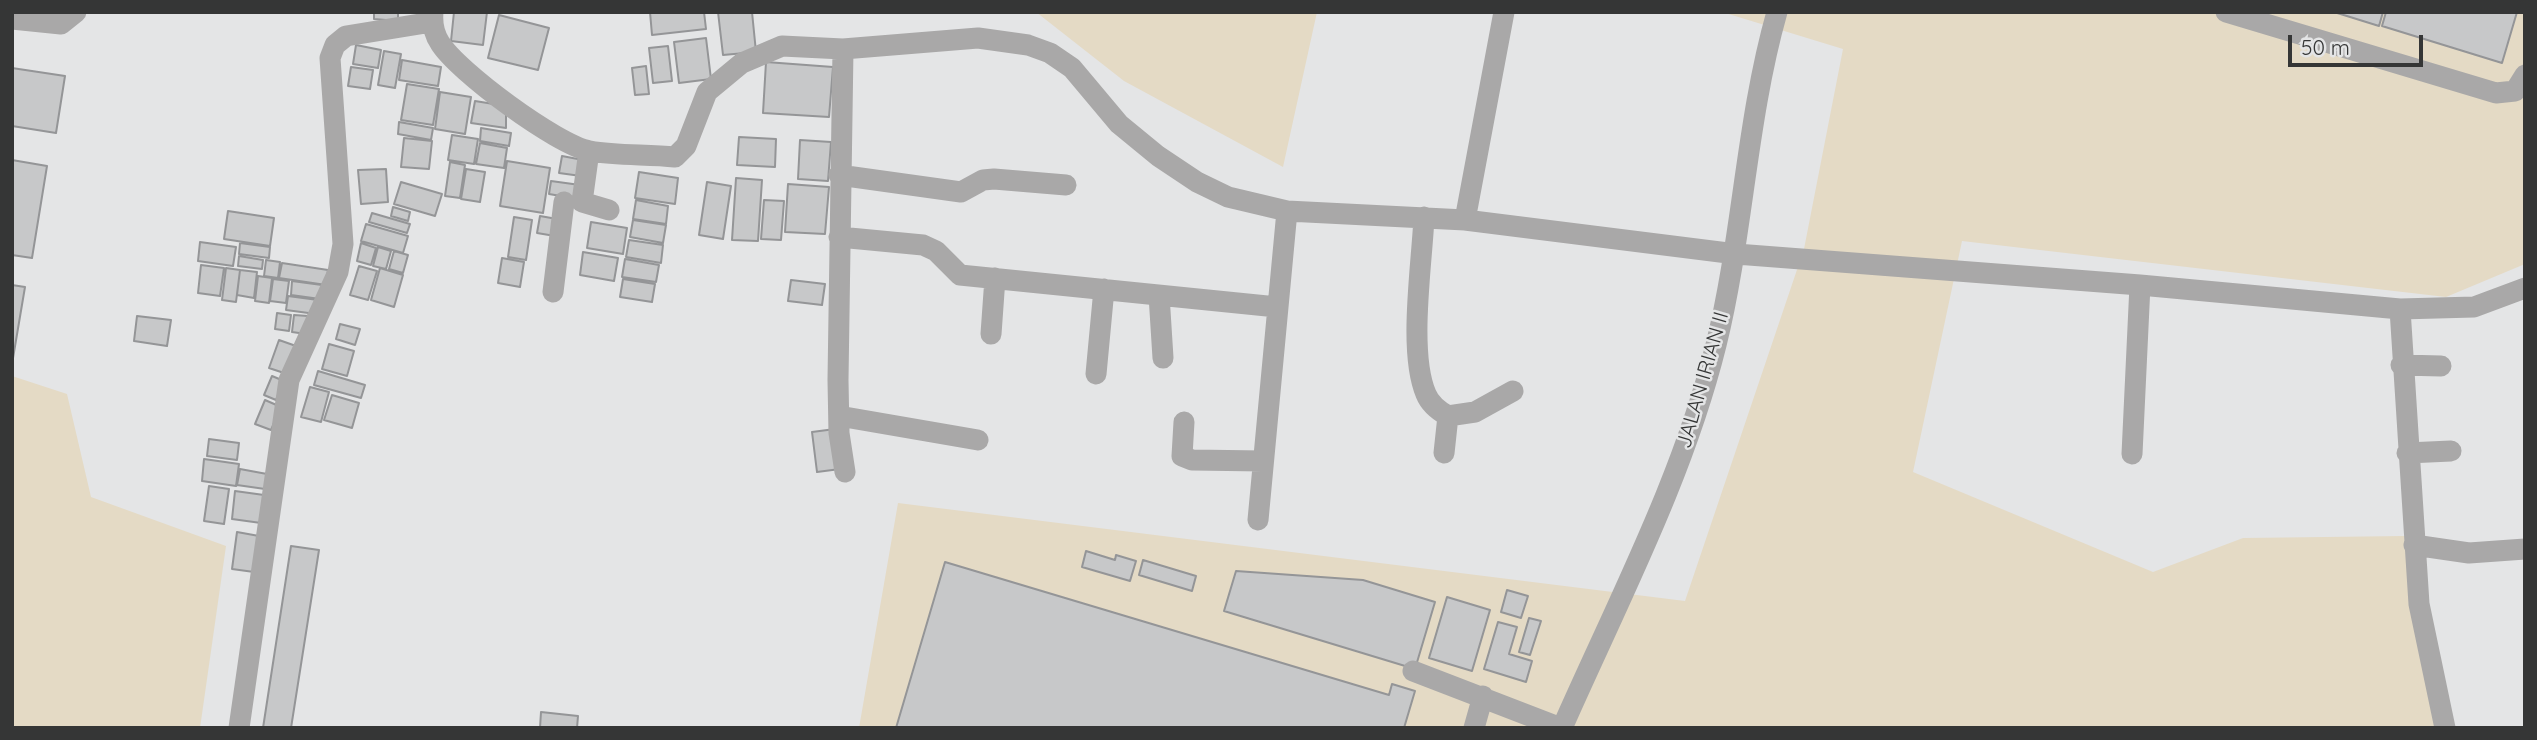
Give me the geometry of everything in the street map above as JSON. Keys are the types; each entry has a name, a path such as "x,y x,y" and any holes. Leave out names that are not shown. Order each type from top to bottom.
{"street":[{"path":"12,19 61,24 76,12"},
{"path":"1465,220 1503,12"},
{"name":"JALAN IRIAN II","path":"1561,728 1672,477 1699,407 1736,254 1762,79 1777,12"},
{"path":"2226,12 2496,93 2515,91 2525,75"},
{"path":"239,728 289,380 338,272 343,244 330,58 335,45 346,36 432,17 438,41 457,64 557,139 589,151 675,157 686,146 707,92 742,63 782,46 843,49 978,37 1028,45 1050,53 1072,68 1119,124 1158,156 1197,182 1228,197 1287,211 1465,220 1736,254 2140,285 2400,309 2474,307 2525,288"},
{"path":"843,49 839,176 839,416 845,472"},
{"path":"553,292 565,202 589,151"},
{"path":"839,176 961,192 983,180 994,178 1066,185"},
{"path":"565,202 609,210"},
{"path":"1258,520 1287,211"},
{"path":"1424,217 1418,343 1420,373 1427,396 1439,411 1448,416 1475,412 1513,391"},
{"path":"839,237 923,246 936,251 960,275 1277,307"},
{"path":"991,334 995,278"},
{"path":"2132,454 2140,285"},
{"path":"1096,374 1104,289"},
{"path":"1158,295 1163,358"},
{"path":"2400,309 2401,365 2419,604 2441,725"},
{"path":"2401,365 2441,366"},
{"path":"839,416 978,440"},
{"path":"1444,453 1448,416"},
{"path":"1184,422 1182,456 1192,460 1263,461"},
{"path":"2407,453 2451,451"},
{"path":"2414,545 2469,553 2525,549"},
{"path":"1413,671 1561,728"},
{"path":"1474,728 1483,696"}],"shaded area":[{"path":"1036,12 1317,12 1283,167 1124,81"},
{"path":"1722,12 2525,12 2525,264 2446,297 1962,241 1913,472 2153,572 2243,538 2405,536 2440,728 859,728 898,503 1685,601 1804,249 1843,49"},
{"path":"12,376 67,394 91,497 226,546 200,728 12,728"}],"building":[{"path":"374,12 398,12 398,21 374,19"},
{"path":"454,12 487,12 483,45 451,41"},
{"path":"650,12 704,12 706,29 652,35"},
{"path":"718,12 752,12 756,52 723,55"},
{"path":"2334,12 2383,12 2379,26"},
{"path":"2386,12 2517,12 2502,63 2382,26"},
{"path":"499,15 549,28 538,70 488,58"},
{"path":"706,38 711,79 679,83 674,42"},
{"path":"356,45 381,50 378,68 353,64"},
{"path":"668,46 672,81 653,83 649,48"},
{"path":"384,51 401,54 395,88 378,85"},
{"path":"402,60 441,67 438,86 399,80"},
{"path":"766,62 833,67 829,117 763,113"},
{"path":"646,66 649,94 635,95 632,68"},
{"path":"351,67 373,70 370,89 348,86"},
{"path":"12,68 65,76 56,133 12,126"},
{"path":"407,84 439,89 433,125 401,120"},
{"path":"440,92 471,97 465,134 435,129"},
{"path":"475,101 506,106 506,128 471,123"},
{"path":"399,122 433,128 431,140 398,134"},
{"path":"481,128 511,133 509,146 480,141"},
{"path":"452,135 478,139 474,164 448,160"},
{"path":"739,137 776,139 775,167 737,165"},
{"path":"404,138 432,141 429,169 401,167"},
{"path":"800,140 831,142 828,181 798,179"},
{"path":"480,143 507,148 504,168 476,164"},
{"path":"562,156 583,160 581,176 559,173"},
{"path":"12,160 47,166 32,258 12,255"},
{"path":"507,161 550,168 543,213 500,206"},
{"path":"450,162 465,165 460,198 445,196"},
{"path":"386,169 388,202 361,204 358,170"},
{"path":"466,169 485,172 480,202 461,199"},
{"path":"639,172 678,178 675,204 635,198"},
{"path":"736,178 762,180 758,241 732,240"},
{"path":"551,181 580,185 578,199 549,194"},
{"path":"401,182 442,194 435,216 394,204"},
{"path":"707,182 731,186 723,239 699,235"},
{"path":"788,184 829,187 825,234 785,232"},
{"path":"636,200 668,206 666,224 633,219"},
{"path":"764,200 784,201 781,240 761,239"},
{"path":"393,207 410,212 408,221 391,216"},
{"path":"228,211 274,218 270,246 224,239"},
{"path":"372,213 410,224 407,233 369,222"},
{"path":"540,216 557,219 555,236 537,233"},
{"path":"514,217 532,220 526,260 508,257"},
{"path":"633,220 666,225 663,243 630,237"},
{"path":"591,222 627,228 623,254 587,248"},
{"path":"366,224 408,236 403,253 361,241"},
{"path":"629,240 663,245 661,263 626,257"},
{"path":"200,242 236,247 233,266 198,261"},
{"path":"240,243 270,247 269,258 239,254"},
{"path":"361,243 376,248 371,265 357,261"},
{"path":"378,247 391,251 386,269 373,266"},
{"path":"394,251 408,255 403,273 389,269"},
{"path":"583,252 618,258 614,281 580,275"},
{"path":"239,256 263,260 262,269 238,266"},
{"path":"502,258 524,262 520,287 498,283"},
{"path":"625,259 659,265 656,282 622,277"},
{"path":"266,260 280,262 278,278 264,276"},
{"path":"282,263 328,270 326,285 279,278"},
{"path":"201,265 224,268 220,296 198,293"},
{"path":"359,266 377,271 368,300 350,295"},
{"path":"226,268 240,270 236,302 222,300"},
{"path":"380,268 403,275 394,307 371,300"},
{"path":"240,270 257,272 254,298 237,295"},
{"path":"258,276 272,278 269,303 255,301"},
{"path":"273,279 289,281 286,303 270,301"},
{"path":"623,279 655,284 652,302 620,297"},
{"path":"791,280 825,284 822,305 788,301"},
{"path":"292,281 322,285 320,299 291,295"},
{"path":"12,285 25,287 12,364"},
{"path":"288,296 318,300 316,314 286,310"},
{"path":"277,313 291,315 289,331 275,329"},
{"path":"294,315 308,316 306,334 292,332"},
{"path":"137,316 171,320 167,346 134,341"},
{"path":"340,324 360,329 355,345 336,339"},
{"path":"279,340 296,346 287,374 269,368"},
{"path":"329,344 354,351 347,376 322,369"},
{"path":"318,371 365,385 361,398 314,385"},
{"path":"272,376 284,381 276,400 264,395"},
{"path":"310,387 329,392 321,422 301,417"},
{"path":"332,395 359,403 352,428 324,420"},
{"path":"265,400 281,407 271,430 255,424"},
{"path":"835,429 840,469 817,472 812,432"},
{"path":"209,439 239,443 237,460 207,456"},
{"path":"204,459 239,464 236,486 202,481"},
{"path":"240,469 267,474 265,489 237,485"},
{"path":"209,486 229,489 224,524 204,521"},
{"path":"235,491 264,495 261,523 232,519"},
{"path":"237,532 259,536 254,572 232,569"},
{"path":"291,546 319,550 291,728 263,728"},
{"path":"1086,551 1115,560 1116,555 1136,561 1130,581 1082,567"},
{"path":"1143,560 1196,576 1192,591 1139,575"},
{"path":"945,562 1389,695 1392,684 1415,691 1404,728 896,728"},
{"path":"1236,571 1363,580 1435,602 1415,669 1224,611"},
{"path":"1507,590 1528,596 1521,618 1501,612"},
{"path":"1447,597 1490,610 1472,671 1429,658"},
{"path":"1529,618 1541,621 1530,655 1519,652"},
{"path":"1498,622 1517,627 1509,654 1532,661 1526,682 1484,669"},
{"path":"541,712 578,716 577,728 540,728"}]}
